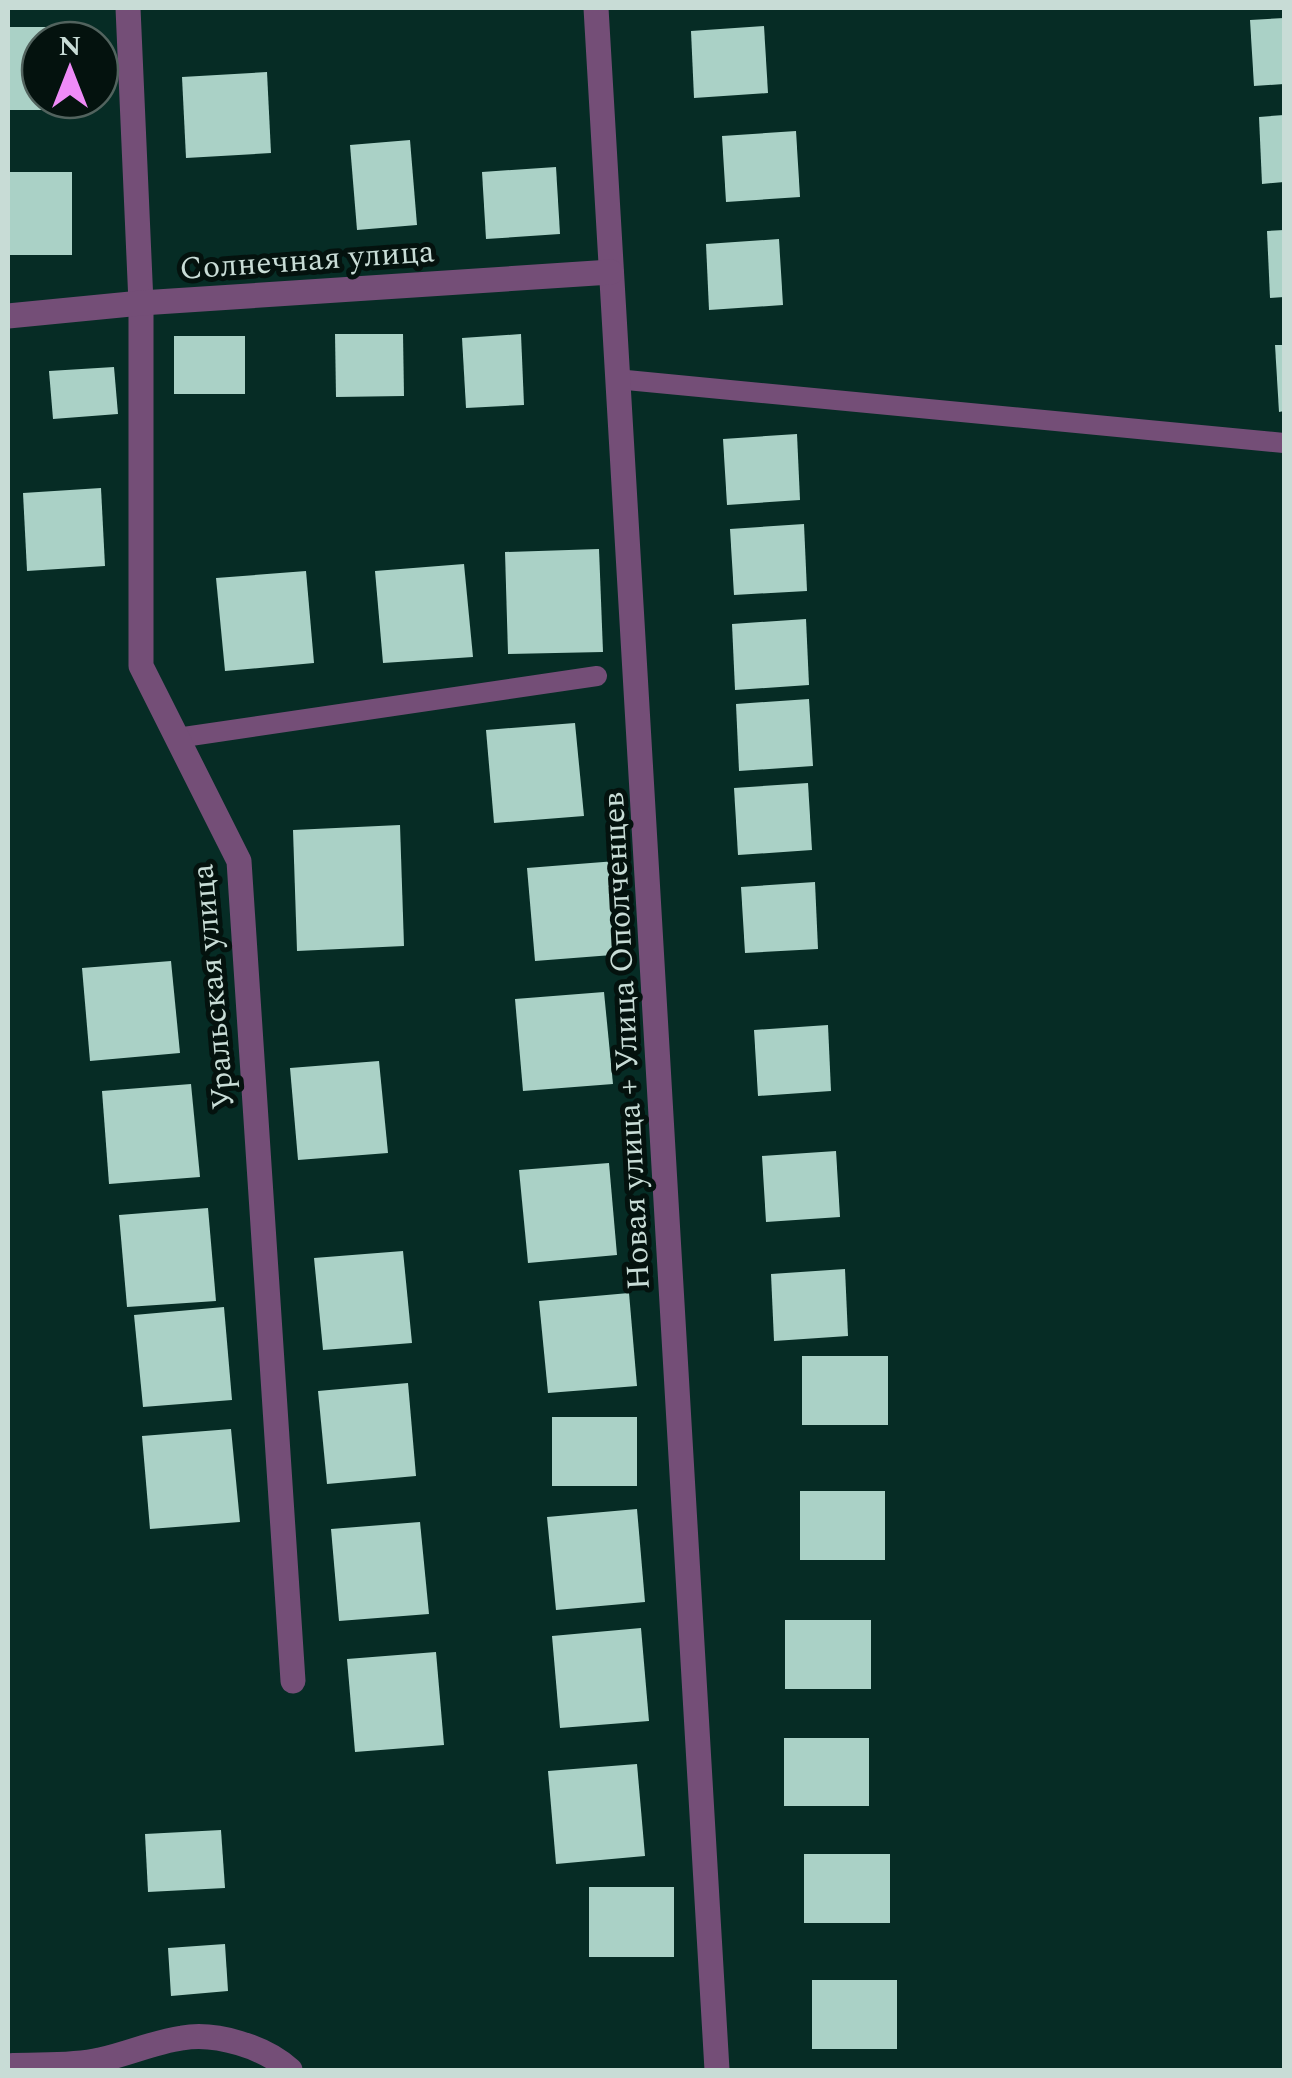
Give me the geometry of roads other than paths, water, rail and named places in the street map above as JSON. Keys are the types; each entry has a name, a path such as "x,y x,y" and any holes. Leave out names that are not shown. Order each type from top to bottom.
{"street":[{"name":"Уральская улица","path":"128,8 141,303 141,666 239,861 294,1681"},
{"name":"Новая улица + Улица Ополченцев","path":"596,8 717,2070"},
{"name":"Солнечная улица","path":"8,316 141,303 611,272"},
{"path":"8,2066 97,2061 185,2037 246,2046 277,2059 290,2070"}],"lane":[{"path":"616,379 1284,443"},
{"path":"177,738 597,676"}]}
